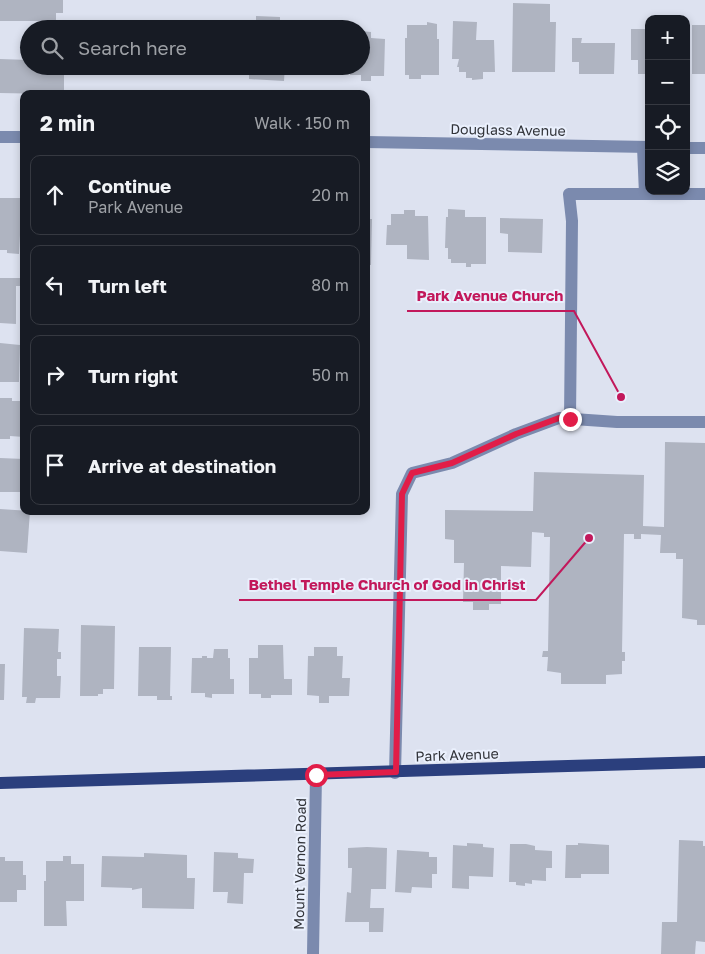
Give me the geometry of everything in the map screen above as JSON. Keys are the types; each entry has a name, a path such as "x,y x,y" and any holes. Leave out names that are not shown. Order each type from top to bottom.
{"main road":[{"name":"Park Avenue","path":"0,783 705,762"}],"street":[{"path":"0,136 20,137"},
{"name":"Douglass Avenue","path":"370,142 645,147"},
{"path":"690,148 705,148"},
{"path":"570,419 572,221 570,194 645,194"},
{"path":"690,194 705,194"},
{"path":"396,772 402,494 412,473 452,463 516,434 559,418 617,422 705,422"},
{"name":"Mount Vernon Road","path":"313,954 316,775"}],"building":[{"path":"0,0 63,0 63,13 56,13 56,20 0,21"},
{"path":"513,3 550,4 550,22 556,22 555,72 512,72"},
{"path":"256,16 280,17 280,20 256,20"},
{"path":"453,21 477,22 476,40 494,40 495,72 483,72 483,79 472,80 472,78 466,78 466,72 459,72 459,67 457,67 459,59 452,59"},
{"path":"427,22 437,24 439,75 421,75 421,79 409,79 409,75 405,75 407,25 427,25"},
{"path":"692,25 705,25 705,74 692,74"},
{"path":"631,29 645,29 645,74 638,74 638,60 631,60"},
{"path":"371,32 371,38 385,39 384,76 371,76 371,81 361,81 361,75 370,75"},
{"path":"572,38 582,38 581,43 615,43 614,74 579,74 579,62 572,62"},
{"path":"0,59 20,60 20,75 64,75 64,90 20,90 20,93 0,93"},
{"path":"249,75 284,75 284,81 249,79"},
{"path":"0,198 20,198 19,254 0,250"},
{"path":"448,209 465,210 465,217 486,217 486,264 471,264 471,267 466,267 466,263 451,263 451,259 448,259 448,248 445,248"},
{"path":"404,210 415,210 415,216 428,216 429,260 407,259 407,245 386,245 387,225 391,225 391,214 404,214"},
{"path":"500,218 543,219 542,253 508,252 508,234 500,233"},
{"path":"370,219 372,219 371,265"},
{"path":"0,278 20,278 20,286 16,286 16,324 0,323"},
{"path":"0,343 20,345 19,382 0,382"},
{"path":"0,398 12,398 12,401 20,401 20,437 10,436 10,439 0,439"},
{"path":"665,442 705,443 705,625 697,625 697,620 682,618 683,559 676,559 676,553 660,553 661,535 641,534 641,539 634,539 634,534 624,534 622,652 625,652 625,661 622,661 622,674 606,675 606,684 561,684 561,673 547,671 548,657 542,657 543,651 548,651 550,537 544,537 544,533 532,532 531,567 501,566 501,604 489,604 489,610 473,610 473,602 463,602 464,563 454,563 454,540 445,539 445,510 533,511 534,472 644,475 643,526 664,527"},
{"path":"0,458 20,459 20,492 0,492"},
{"path":"0,509 20,510 20,515 30,515 27,553 0,551"},
{"path":"81,625 115,626 114,689 103,689 103,694 98,694 98,696 80,696"},
{"path":"24,628 59,629 58,652 61,652 61,659 57,659 57,676 61,676 60,698 36,698 35,703 26,703 27,697 22,697"},
{"path":"258,645 283,645 284,679 292,679 292,695 271,695 271,698 261,698 261,694 249,694 249,658 258,658"},
{"path":"139,647 171,647 170,696 172,696 172,700 157,700 157,696 138,696"},
{"path":"314,647 337,647 337,656 343,656 342,678 350,678 349,696 329,696 329,703 319,703 319,696 307,695 308,656 314,656"},
{"path":"214,649 228,649 230,679 234,679 234,694 212,694 212,698 205,697 205,693 191,693 192,658 207,656 207,658 213,658"},
{"path":"0,664 5,664 4,700 0,700"},
{"path":"679,840 703,841 703,846 705,846 705,942 696,941 695,954 661,954 662,922 677,922"},
{"path":"467,843 483,844 483,847 494,848 493,877 469,876 469,889 452,888 453,845 467,846"},
{"path":"578,843 609,845 609,874 581,874 581,878 565,878 566,845 578,845"},
{"path":"510,844 526,844 535,846 535,850 552,851 552,868 546,868 546,881 532,880 532,884 525,883 525,886 516,885 516,882 509,882"},
{"path":"348,848 387,848 386,889 371,889 370,908 384,908 383,932 369,932 369,922 345,922 347,892 351,893 352,868 348,868"},
{"path":"397,850 429,852 429,857 437,857 437,874 432,874 432,888 412,887 411,893 395,892"},
{"path":"214,852 238,853 238,858 254,859 253,873 244,873 243,904 227,903 228,892 213,892"},
{"path":"144,853 187,855 187,878 195,878 194,909 142,908 142,888 132,890 132,888 101,887 102,856 144,857"},
{"path":"63,856 71,856 71,864 84,864 84,901 66,901 67,926 44,926 46,861 63,861"},
{"path":"0,857 5,857 5,861 23,861 23,875 26,875 26,890 17,890 17,902 0,902"}],"place":[{"name":"Park Avenue Church","path":"621,397"},
{"name":"Bethel Temple Church of God in Christ","path":"589,538"}],"route":[{"path":"316,775 396,772 402,494 412,473 452,463 472,452 559,418 570,419"}]}
